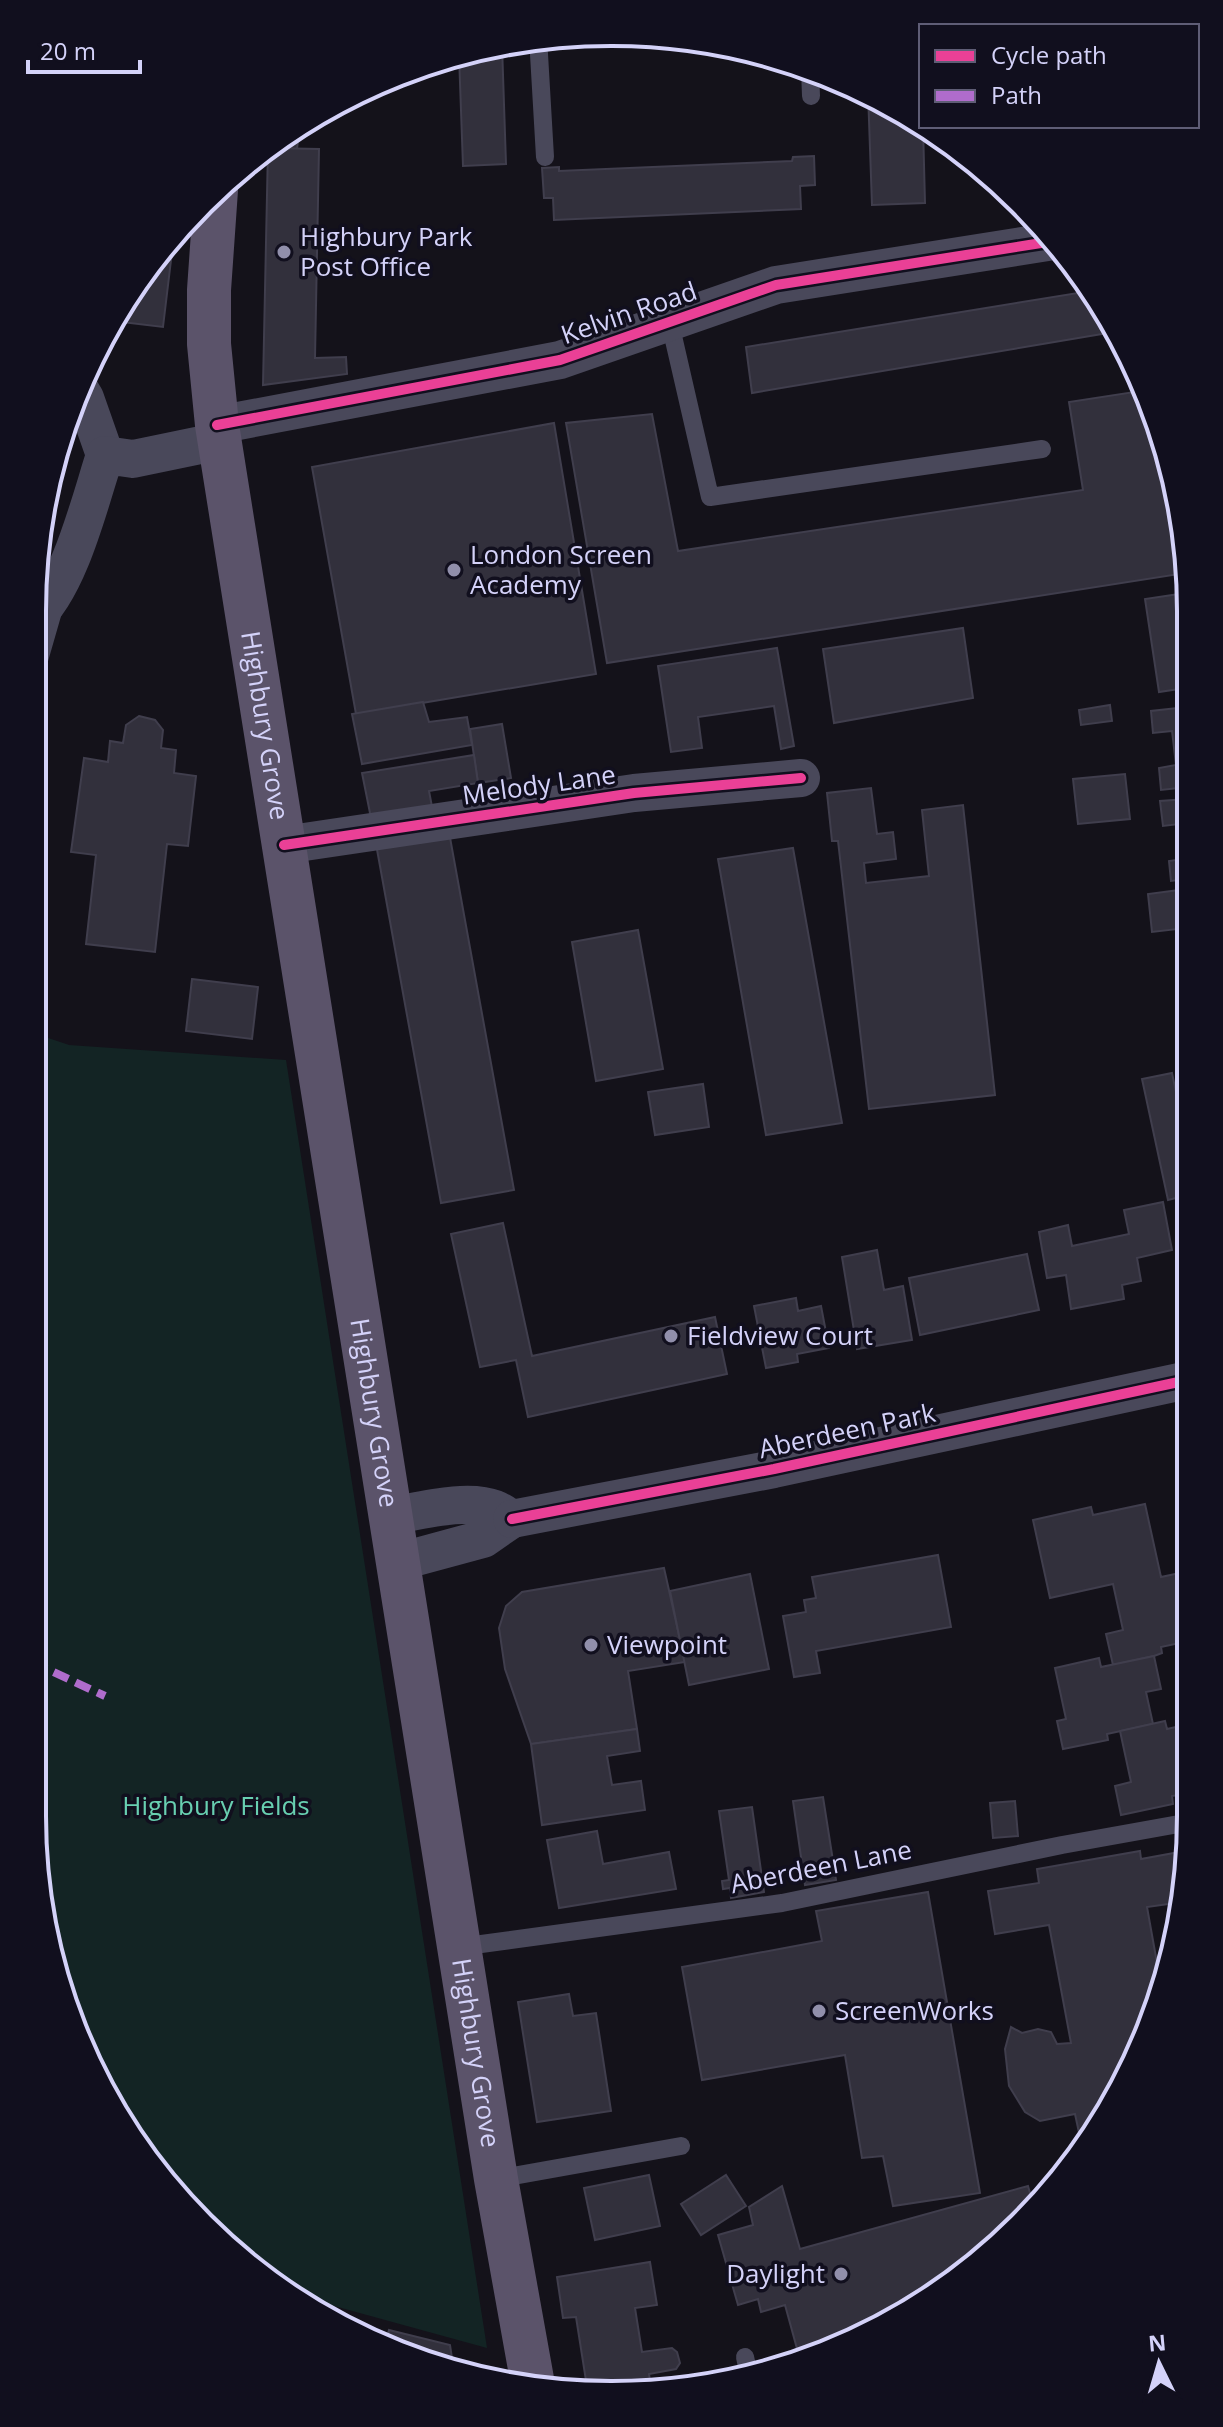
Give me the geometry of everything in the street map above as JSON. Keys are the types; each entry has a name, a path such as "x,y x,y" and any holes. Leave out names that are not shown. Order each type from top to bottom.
{"main road":[{"name":"Highbury Grove","path":"215,209 209,344 219,433 496,2179 531,2375"}],"street":[{"name":"Kelvin Road","path":"105,455 133,459 219,433 547,363 776,285 1040,243"},
{"path":"46,606 63,579 105,455 86,402"},
{"name":"Melody Lane","path":"284,845 634,793 801,778"},
{"name":"Aberdeen Park","path":"398,1562 483,1539 512,1519 818,1460 1177,1382"},
{"path":"390,1516 445,1507 480,1506 496,1509 512,1519"}],"lane":[{"path":"539,51 545,157"},
{"path":"810,82 811,96"},
{"path":"670,323 710,497 1042,449"},
{"path":"46,637 63,579"},
{"name":"Aberdeen Lane","path":"459,1947 782,1903 1177,1824"},
{"path":"496,2179 681,2146"}],"green space":[{"name":"Highbury Fields","path":"46,1037 69,1045 286,1060 487,2348 328,2304 297,2286 239,2241 186,2188 141,2130 104,2066 76,1997 57,1926 47,1852"}],"building":[{"path":"502,57 506,164 463,166 459,67"},
{"path":"869,108 923,139 925,203 872,205"},
{"path":"298,140 297,149 287,149"},
{"path":"287,148 319,149 315,358 346,357 347,374 263,385 268,162"},
{"path":"814,156 815,185 800,186 801,209 554,220 553,198 544,198 542,168 559,167 559,171 792,161 793,157"},
{"path":"171,257 163,327 126,323"},
{"path":"1079,293 1104,334 752,393 746,347"},
{"path":"1133,392 1158,465 1176,575 607,663 566,423 652,414 678,551 1083,490 1069,402"},
{"name":"London Screen Academy","path":"554,423 596,674 356,714 312,467"},
{"path":"1177,594 1177,689 1159,692 1145,599"},
{"path":"963,628 973,698 834,723 823,649"},
{"path":"777,648 794,746 781,749 774,706 698,717 702,748 671,752 658,666"},
{"path":"423,702 429,722 467,717 472,745 362,764 352,714"},
{"path":"1110,705 1112,721 1081,725 1079,710"},
{"path":"1177,708 1177,788 1161,790 1159,768 1176,765 1172,731 1153,733 1151,711"},
{"path":"139,716 155,720 163,730 161,748 176,750 174,773 196,776 188,846 167,844 155,952 86,944 96,855 71,852 84,758 108,762 110,741 123,743 126,725"},
{"path":"502,724 511,778 478,783 470,729"},
{"path":"474,755 478,783 429,791 433,812 372,823 362,773"},
{"path":"1125,774 1130,819 1078,824 1073,779"},
{"path":"871,788 877,834 893,832 896,859 864,863 866,883 929,876 922,810 963,805 995,1095 869,1109 838,841 832,841 827,793"},
{"path":"1177,800 1177,824 1163,826 1160,801"},
{"path":"449,832 514,1190 441,1203 376,844"},
{"path":"793,848 842,1123 766,1135 718,859"},
{"path":"1177,860 1177,880 1171,881 1169,861"},
{"path":"1177,890 1177,929 1152,932 1148,894"},
{"path":"638,930 663,1069 596,1081 572,942"},
{"path":"192,979 258,987 252,1039 186,1031"},
{"path":"1172,1073 1177,1097 1177,1198 1168,1200 1142,1079"},
{"path":"703,1084 709,1127 655,1135 648,1092"},
{"path":"1163,1202 1172,1250 1137,1258 1141,1281 1122,1285 1124,1299 1071,1309 1066,1275 1047,1278 1039,1232 1068,1225 1072,1246 1129,1234 1124,1210"},
{"name":"Fieldview Court","path":"503,1223 532,1356 715,1317 727,1374 528,1417 516,1360 480,1367 451,1234"},
{"path":"877,1250 884,1290 903,1286 912,1340 857,1349 842,1257"},
{"path":"1027,1254 1039,1310 920,1335 909,1278"},
{"path":"796,1298 798,1311 821,1306 829,1348 797,1354 798,1362 766,1368 754,1306"},
{"path":"1145,1504 1161,1577 1177,1574 1177,1644 1161,1647 1162,1653 1113,1665 1106,1634 1123,1630 1113,1584 1050,1598 1033,1520 1091,1507 1093,1515"},
{"path":"938,1555 951,1627 816,1651 820,1673 794,1677 783,1616 806,1612 804,1600 816,1598 812,1577"},
{"name":"Viewpoint","path":"664,1568 685,1662 628,1671 637,1729 531,1744 505,1669 499,1628 506,1606 522,1592"},
{"path":"750,1574 769,1669 689,1685 670,1591"},
{"path":"1154,1656 1161,1689 1146,1692 1153,1724 1107,1734 1108,1740 1063,1749 1057,1721 1066,1719 1055,1668 1099,1658 1101,1667"},
{"path":"1165,1721 1167,1729 1177,1727 1177,1795 1172,1796 1173,1804 1121,1815 1115,1786 1131,1782 1120,1731"},
{"path":"637,1729 640,1751 607,1756 612,1785 641,1781 645,1810 542,1825 531,1744"},
{"path":"823,1797 836,1880 805,1885 793,1801"},
{"path":"1015,1801 1018,1836 993,1838 990,1803"},
{"path":"752,1807 764,1892 731,1898 730,1888 723,1889 722,1881 729,1880 719,1811"},
{"path":"597,1831 603,1864 669,1852 676,1889 559,1908 547,1840"},
{"path":"1140,1851 1141,1859 1176,1853 1170,1904 1147,1907 1157,1964 1119,2066 1079,2134 1075,2114 1040,2121 1025,2112 1009,2086 1005,2049 1011,2027 1022,2033 1038,2029 1051,2032 1057,2044 1071,2043 1049,1925 995,1934 988,1891 1039,1883 1037,1869"},
{"name":"ScreenWorks","path":"928,1892 980,2193 893,2206 883,2156 862,2158 845,2055 702,2080 682,1967 822,1941 816,1911"},
{"path":"569,1994 573,2016 596,2013 611,2111 537,2122 518,2002"},
{"path":"649,2175 660,2226 595,2240 584,2188"},
{"path":"726,2175 746,2206 701,2235 681,2204"},
{"name":"Daylight","path":"782,2186 800,2249 1028,2186 1030,2195 984,2241 926,2286 862,2323 797,2349 785,2305 761,2312 758,2299 738,2305 718,2235 753,2225 749,2207"},
{"path":"650,2262 657,2305 635,2308 642,2352 672,2348 677,2352 680,2363 676,2369 649,2374 650,2380 586,2380 576,2317 563,2318 557,2277"},
{"path":"389,2330 450,2345 452,2358 430,2351 388,2335"}],"marked path":[{"path":"46,1669 105,1696"}],"cycle path":[{"path":"217,425 560,360 776,285 1040,243"},
{"path":"284,845 634,793 801,778"},
{"path":"512,1519 774,1469 1177,1382"}],"place":[{"name":"Highbury Park Post Office","path":"284,252"},
{"name":"London Screen Academy","path":"454,570"},
{"name":"Fieldview Court","path":"671,1336"},
{"name":"Viewpoint","path":"591,1645"},
{"name":"ScreenWorks","path":"819,2011"},
{"name":"Daylight","path":"841,2274"}]}
